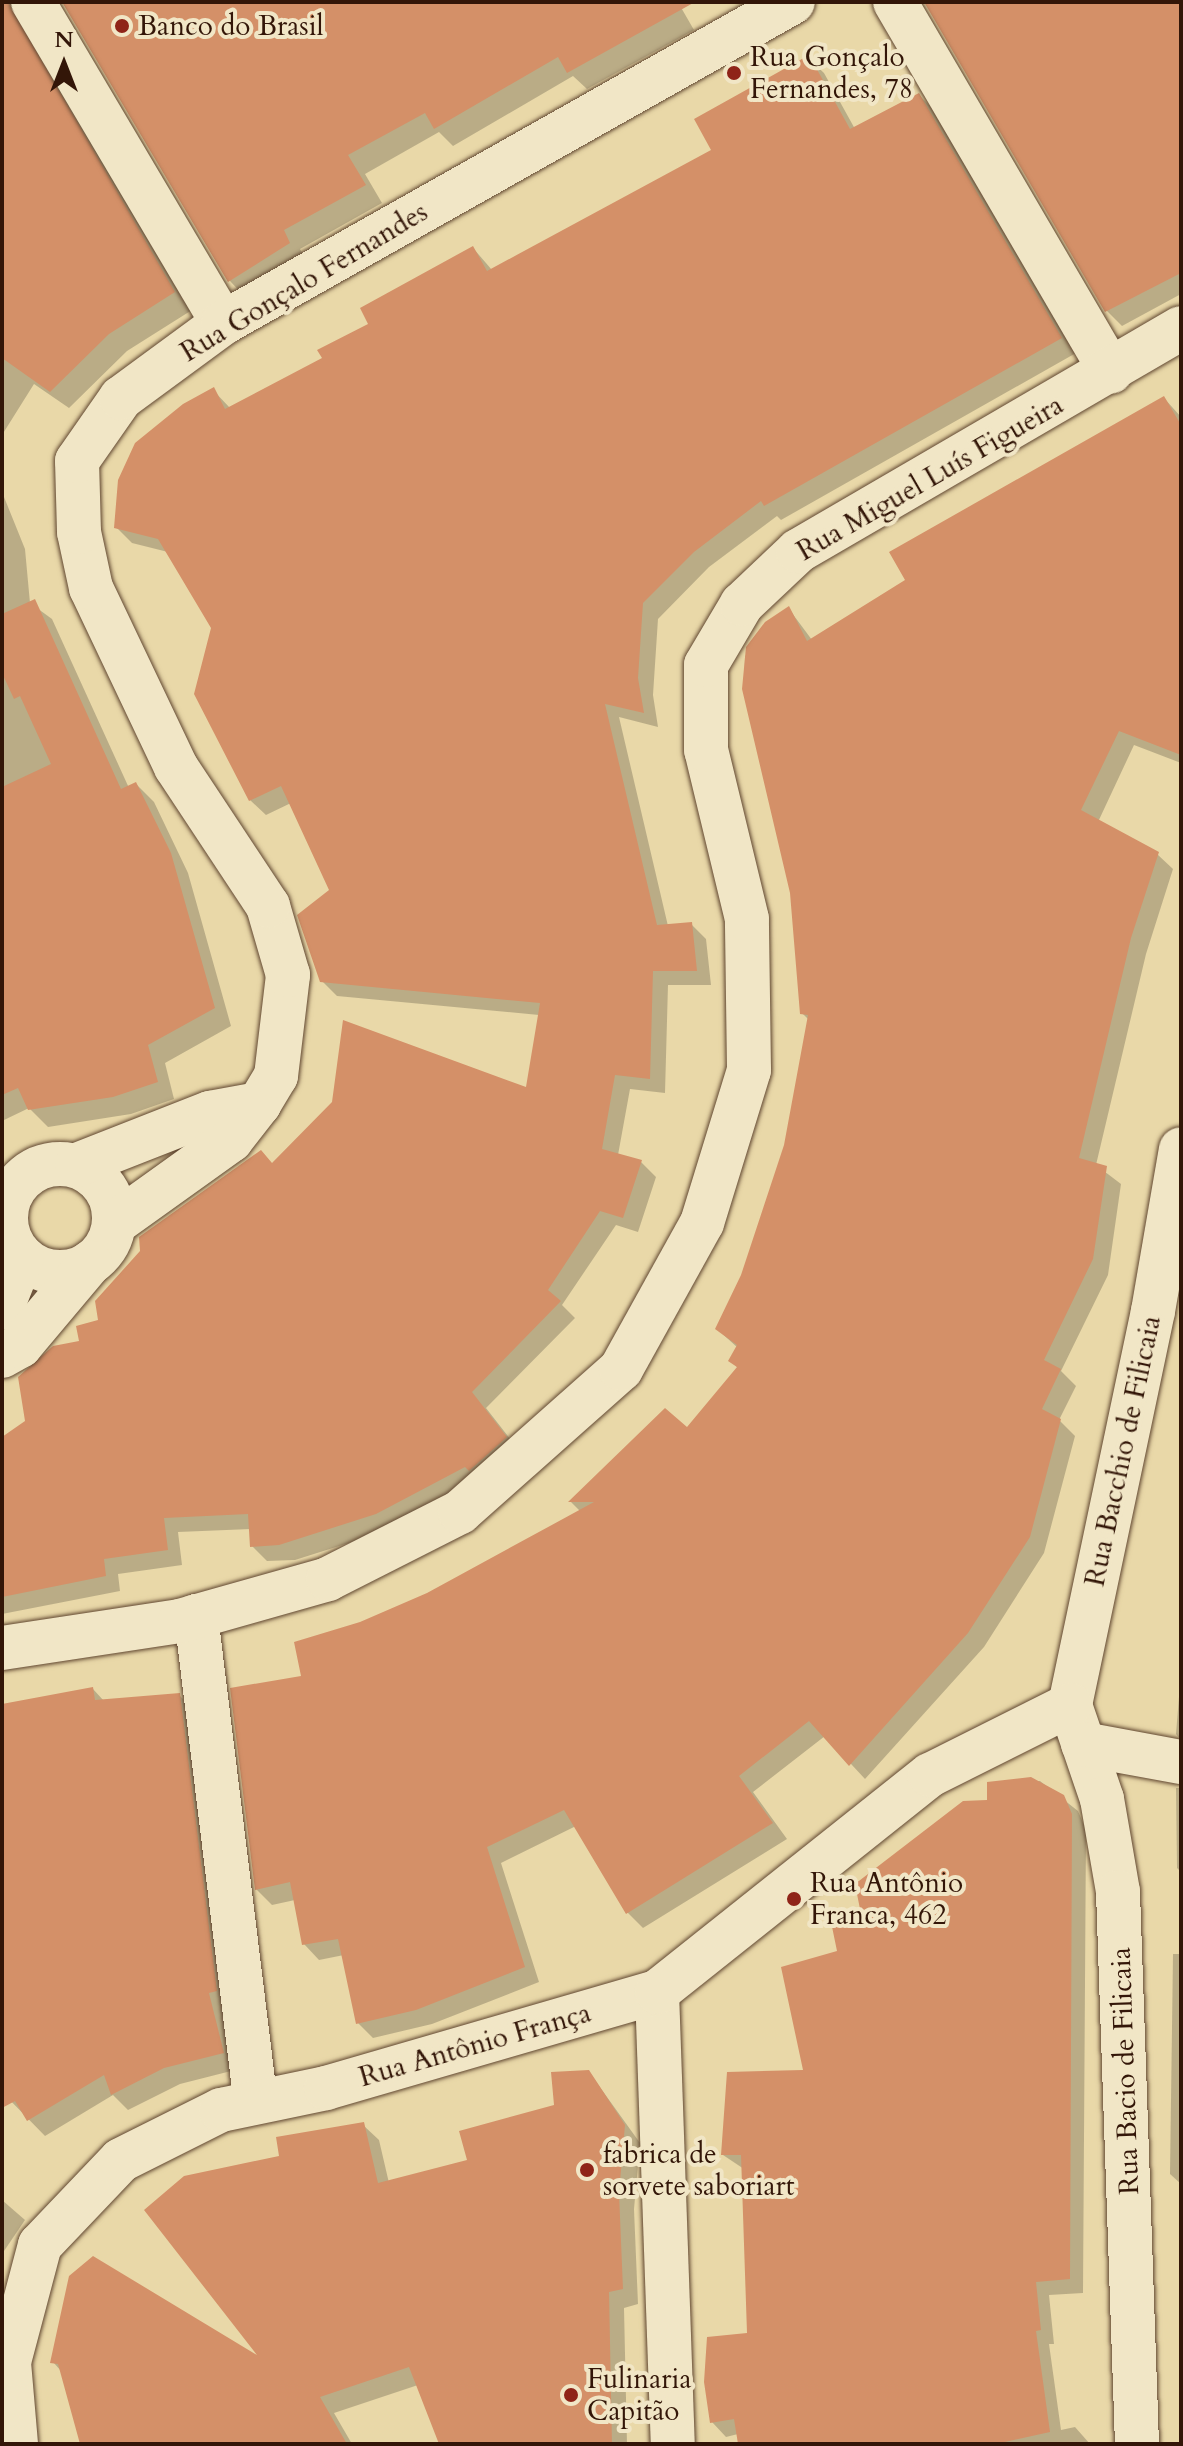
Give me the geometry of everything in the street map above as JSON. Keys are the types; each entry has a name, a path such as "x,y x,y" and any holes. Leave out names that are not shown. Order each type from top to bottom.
{"street":[{"path":"33,2 223,323"},
{"name":"Rua Gonçalo Fernandes","path":"115,1223 231,1140 259,1104 279,1065 288,975 268,906 176,767 91,588 79,532 77,461 121,398 223,323 793,2"},
{"path":"895,2 1111,372"},
{"name":"Rua Miguel Luís Figueira","path":"2,1648 196,1616 328,1579 460,1512 621,1369 702,1223 749,1070 747,919 706,750 706,665 742,604 798,551 1111,372 1181,328"},
{"path":"2,1308 11,1243 5,1213 16,1172 52,1164 77,1165 210,1113 259,1104"},
{"name":"Rua Bacchio de Filicaia","path":"1077,1724 1181,1149"},
{"path":"2,1356 20,1346 108,1246 115,1223 105,1188 77,1165"},
{"path":"11,1243 43,1270 67,1272 90,1263"},
{"path":"196,1616 255,2100"},
{"path":"1077,1724 1181,1762"},
{"name":"Rua Antônio França","path":"16,2444 9,2362 40,2245 121,2160 221,2110 255,2100 326,2088 657,1992 930,1775 1077,1724"},
{"name":"Rua Bacio de Filicaia","path":"1077,1724 1102,1799 1118,1892 1137,2444"},
{"path":"657,1992 673,2444"}],"building":[{"path":"2,2 8,2 175,292 109,334 50,392 2,358"},
{"path":"62,2 695,2 567,73 558,57 434,129 425,113 348,155 366,185 284,230 290,243 228,282"},
{"path":"924,2 1181,2 1181,273 1105,312"},
{"path":"809,55 850,129 919,93 1062,338 764,506 761,501 694,552 643,603 638,678 644,713 605,704 657,925 692,922 697,971 653,971 650,1079 615,1075 602,1149 642,1160 623,1218 600,1211 548,1290 561,1301 472,1392 507,1437 469,1471 465,1467 376,1514 279,1545 250,1547 248,1514 164,1518 168,1550 104,1559 106,1576 2,1597 2,1437 25,1421 18,1377 53,1346 79,1341 76,1326 98,1320 95,1301 140,1251 139,1237 261,1150 272,1163 332,1102 343,1020 526,1087 540,1003 320,982 297,915 329,890 281,786 249,801 194,694 211,628 158,539 114,528 118,480 135,443 183,404 214,387 225,409 322,358 317,350 368,324 360,308 473,246 487,271 711,150 694,119"},
{"path":"1164,396 1181,425 1181,755 1119,731 1081,810 1159,852 1131,938 1079,1158 1107,1166 1093,1259 1044,1360 1061,1369 1042,1409 1061,1419 1030,1537 968,1633 849,1766 809,1721 739,1776 773,1823 626,1914 564,1810 487,1847 525,1967 416,2010 356,2024 338,1939 302,1945 290,1882 255,1890 230,1688 301,1676 294,1642 360,1622 427,1593 594,1502 568,1502 665,1408 687,1427 737,1367 728,1361 737,1345 715,1329 741,1275 784,1145 808,1015 800,1014 790,893 742,689 746,647 765,622 789,606 807,641 905,580 889,552"},
{"path":"35,599 121,789 136,782 171,853 215,1008 148,1045 158,1082 113,1097 28,1110 18,1088 2,1095 2,787 51,764 20,696 14,699 2,673 2,614"},
{"path":"93,1687 95,1700 180,1693 217,1991 209,1993 224,2053 164,2068 111,2095 104,2075 27,2121 15,2101 2,2108 2,1704"},
{"path":"1031,1777 1064,1795 1072,1814 1070,2279 1036,2282 1041,2330 1036,2331 1050,2432 996,2444 738,2444 734,2419 710,2423 704,2382 707,2337 747,2333 741,2155 721,2155 727,2072 803,2070 781,1967 837,1951 830,1917 860,1909 855,1884 963,1801 987,1800 987,1782"},
{"path":"589,2070 625,2125 619,2193 623,2289 609,2292 612,2444 439,2444 409,2367 320,2397 347,2444 80,2444 58,2364 50,2363 69,2276 93,2256 257,2355 144,2210 184,2176 279,2156 276,2137 364,2122 378,2183 467,2160 459,2131 554,2105 551,2072"}],"place":[{"name":"Banco do Brasil","path":"122,26"},
{"name":"Rua Gonçalo Fernandes, 78","path":"734,73"},
{"name":"Rua Antônio Franca, 462","path":"794,1899"},
{"name":"fabrica de sorvete saboriart","path":"587,2170"},
{"name":"Fulinaria Capitão","path":"571,2395"}]}
